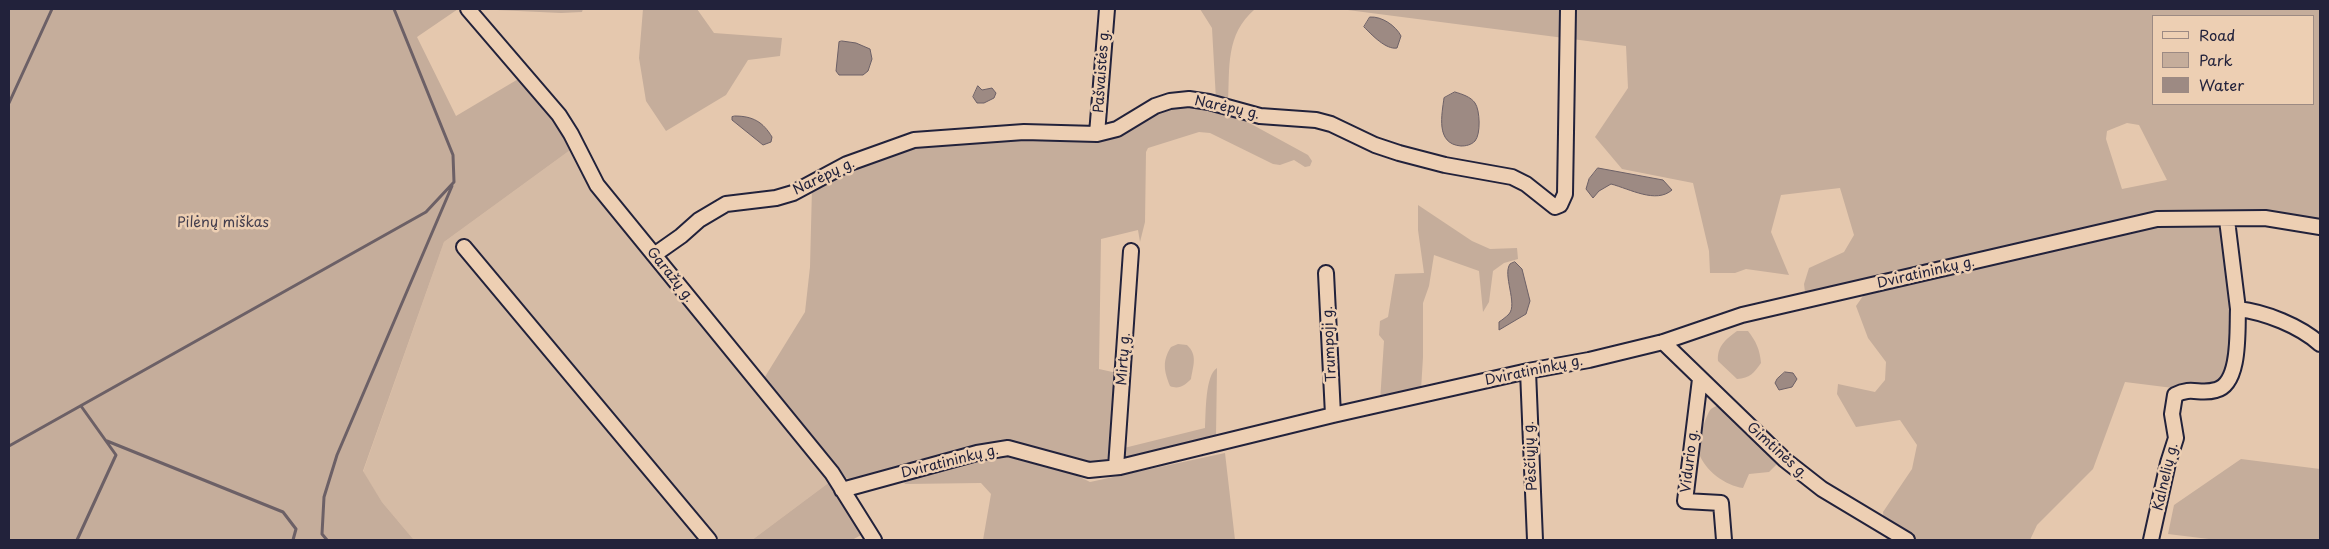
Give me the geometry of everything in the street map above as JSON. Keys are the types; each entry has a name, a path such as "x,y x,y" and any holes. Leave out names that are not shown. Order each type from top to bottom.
{"street":[{"name":"Garažų g.","path":"468,9 559,115 597,184 832,473 874,540"},
{"name":"Pašvaistės g.","path":"1098,134 1107,9"},
{"name":"Narėpų g.","path":"654,255 681,236 699,220 726,204 776,198 793,193 847,164 914,140 1024,132 1098,134 1117,129 1155,106 1170,101 1189,99 1209,102 1260,116 1316,120 1331,124 1374,145 1399,153 1445,165 1512,177 1526,184 1555,207 1560,204 1565,194 1568,9"},
{"name":"Dviratininkų g.","path":"842,490 977,452 1008,448 1088,470 1116,467 1333,415 1589,360 1662,342 1742,315 2157,219 2226,220 2265,218 2320,227"},
{"path":"2226,220 2238,309 2250,310 2294,327 2320,344"},
{"path":"464,248 709,540"},
{"name":"Mirtų g.","path":"1116,467 1131,251"},
{"name":"Trumpoji g.","path":"1326,273 1333,415"},
{"name":"Kalnelių g.","path":"2152,540 2168,463 2176,438 2172,414 2175,396 2186,390 2205,392 2219,390 2227,383 2235,366 2238,309"},
{"name":"Gimtinės g.","path":"1662,342 1785,460 1822,490 1907,540"},
{"name":"Pėsčiųjų g.","path":"1528,372 1535,540"},
{"name":"Vidurio g.","path":"1700,379 1686,501 1721,503 1724,540"}],"shaded area":[{"path":"573,148 831,481 752,540 414,540 382,502 363,472 444,242"}],"green space":[{"name":"Pilėnų miškas","path":"9,9 458,9 417,37 456,116 520,78 560,123 573,148 444,242 363,471 382,502 414,540 9,540"},
{"path":"475,9 583,9 582,12 561,13"},
{"path":"643,9 697,9 714,33 782,38 780,56 748,60 726,95 666,131 646,101 639,58"},
{"path":"1200,9 1255,9 1245,19 1234,41 1231,52 1228,104 1216,100 1212,28"},
{"path":"1340,9 2320,9 2320,223 2158,213 1809,294 1805,292 1804,284 1809,268 1844,252 1854,235 1840,188 1781,195 1771,232 1789,275 1746,269 1735,273 1710,273 1709,251 1693,183 1622,169 1595,137 1628,88 1626,46","holes":["2127,123 2139,125 2167,180 2122,189 2106,139 2107,131"]},
{"path":"1187,104 1211,106 1242,119 1308,155 1312,161 1310,166 1305,167 1294,160 1280,165 1273,164 1210,133 1199,132 1148,148 1146,152 1145,222 1140,242 1138,230 1101,239 1099,369 1117,373 1129,369 1124,448 1205,428 1208,386 1213,372 1217,368 1216,435 1128,461 1099,465 1020,446 994,442 897,471 855,480 845,478 763,380 805,312 810,267 812,188 850,167 928,142 1069,136 1162,109"},
{"path":"1418,205 1472,241 1490,249 1517,248 1518,259 1504,263 1493,271 1489,302 1483,312 1479,271 1434,255 1429,286 1423,303 1421,390 1380,401 1384,341 1379,335 1380,321 1388,317 1395,274 1424,273 1418,230"},
{"path":"2157,219 2227,220 2238,309 2227,383 2205,392 2125,382 2093,469 2037,525 2030,540 1886,540 1883,512 1912,469 1917,445 1900,420 1856,427 1837,394 1838,384 1875,392 1885,380 1886,362 1868,338 1856,306 1870,286"},
{"path":"1737,331 1748,331 1751,335 1759,350 1761,363 1751,374 1737,379 1718,361 1718,356 1726,340"},
{"path":"1178,344 1187,345 1193,353 1194,361 1191,379 1184,385 1176,387 1170,386 1166,376 1165,362 1171,347"},
{"path":"1721,404 1769,448 1778,463 1769,472 1749,474 1743,488 1736,487 1716,476 1706,465 1699,453 1700,437 1706,418 1711,409"},
{"path":"1001,452 1056,465 1090,482 1225,453 1235,540 983,540 991,494 981,483 905,484 901,476"},
{"path":"2241,459 2320,469 2320,540 2217,540 2168,534 2174,505"},
{"path":"831,481 863,534 852,540 752,540"}],"water":[{"path":"1370,17 1384,20 1396,29 1401,36 1397,48 1388,47 1364,27"},
{"path":"839,42 856,43 870,49 872,59 868,71 863,75 839,75 836,71"},
{"path":"978,86 982,90 992,88 996,93 994,98 984,103 977,103 973,97"},
{"path":"1455,92 1471,99 1477,106 1479,128 1477,138 1467,145 1453,144 1447,140 1442,127 1444,98"},
{"path":"732,117 747,117 757,121 765,127 772,137 771,142 763,145 732,120"},
{"path":"1598,168 1663,180 1672,190 1666,194 1651,196 1611,184 1599,191 1593,198 1586,189 1589,179"},
{"path":"1515,262 1522,269 1530,301 1526,314 1499,330 1499,322 1509,314 1511,309 1508,269 1510,264"},
{"path":"1785,372 1793,373 1797,379 1792,387 1779,390 1775,383"}],"waterway":[{"path":"9,103 52,9"},
{"path":"9,446 426,212 454,182 453,155 394,9"},
{"path":"327,540 322,534 324,497 337,455 452,186"},
{"path":"77,540 116,455 81,406"},
{"path":"107,441 283,512 296,529 293,540"}]}
